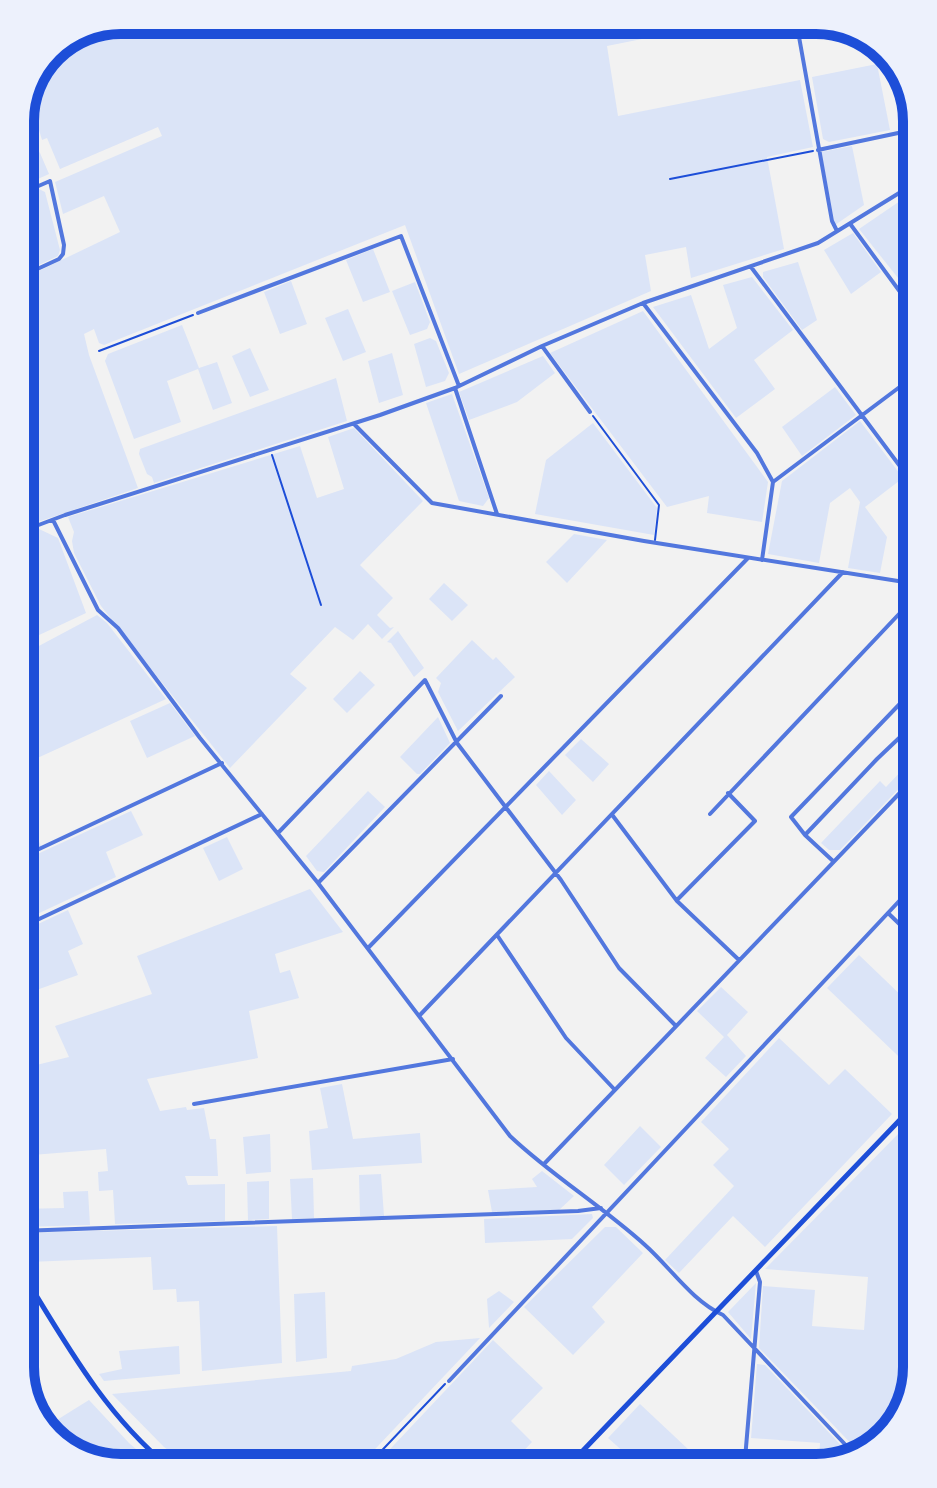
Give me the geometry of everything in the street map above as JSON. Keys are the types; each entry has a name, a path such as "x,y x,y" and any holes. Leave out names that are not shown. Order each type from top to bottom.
{"main road":[{"path":"580,1454 903,1117"},
{"path":"34,1291 103,1400 155,1454"}],"street":[{"path":"798,34 818,150 832,221 837,231"},
{"path":"818,150 903,132"},
{"path":"34,188 50,181 64,245 63,254 34,270"},
{"path":"34,527 354,424 457,387 643,303 808,247 851,225 903,191"},
{"path":"851,225 903,296"},
{"path":"198,313 401,236 457,387 497,514"},
{"path":"751,267 903,470"},
{"path":"643,303 757,453 773,482 762,560"},
{"path":"542,346 590,412"},
{"path":"773,482 903,385"},
{"path":"354,424 432,503 655,543 903,582"},
{"path":"53,520 98,610 118,628 156,681 318,883 510,1136 531,1156 607,1213 715,1312 723,1315 848,1448"},
{"path":"368,948 748,558"},
{"path":"420,1015 843,572"},
{"path":"710,814 903,610"},
{"path":"278,834 425,680 457,743 555,874 619,968 676,1026"},
{"path":"318,883 501,696"},
{"path":"833,861 791,817 903,701"},
{"path":"805,835 903,734"},
{"path":"34,852 222,763"},
{"path":"544,1164 903,789"},
{"path":"677,901 755,821 728,793"},
{"path":"34,922 262,814"},
{"path":"613,816 677,901 739,960"},
{"path":"449,1381 903,897"},
{"path":"888,913 903,927"},
{"path":"497,935 566,1038 615,1090"},
{"path":"194,1104 453,1059"},
{"path":"899,1121 903,1125"},
{"path":"34,1231 272,1224 601,1208"},
{"path":"745,1454 760,1282 755,1270"}],"path":[{"path":"670,179 818,150"},
{"path":"99,351 198,313"},
{"path":"590,412 659,505 655,543"},
{"path":"270,450 321,605"},
{"path":"379,1454 449,1381"}],"shaded area":[{"path":"667,34 607,46 618,116 800,80 813,147 767,157 784,249 691,278 686,247 645,255 651,291 459,374 405,225 104,345 99,343 94,329 84,334 89,355 138,488 34,523 34,273 120,232 104,196 63,214 55,182 162,136 158,127 60,169 47,138 42,140 34,114 43,82 52,68 77,46 104,36"},
{"path":"877,64 890,130 829,142 823,139 812,77"},
{"path":"34,144 40,153 49,174 34,181"},
{"path":"852,146 864,205 835,225 821,152"},
{"path":"39,189 45,192 60,250 58,256 34,267 34,191"},
{"path":"900,201 903,205 903,284 859,229"},
{"path":"853,233 881,272 851,294 824,250"},
{"path":"373,249 390,292 363,302 346,260"},
{"path":"798,262 817,320 802,330 763,277 763,272"},
{"path":"752,277 793,330 754,360 775,389 736,418 653,307 691,295 709,349 737,328 723,285"},
{"path":"291,281 307,324 280,334 264,292"},
{"path":"415,282 430,322 427,329 410,335 392,291"},
{"path":"348,309 366,352 343,361 325,318"},
{"path":"643,311 768,482 762,522 707,513 709,496 667,507 550,353"},
{"path":"182,325 199,368 217,362 232,403 213,410 198,369 167,381 181,422 134,439 105,361 108,354"},
{"path":"430,338 436,341 449,373 445,381 426,387 414,344"},
{"path":"250,348 269,390 250,397 232,356"},
{"path":"392,353 403,395 379,403 368,361"},
{"path":"543,356 555,373 517,402 469,420 459,392"},
{"path":"336,378 347,421 154,483 147,474 140,449"},
{"path":"835,387 856,415 802,456 782,427"},
{"path":"452,394 489,498 483,506 459,501 426,403"},
{"path":"860,421 903,478 865,507 887,537 880,573 848,568 860,502 850,488 830,503 819,563 768,554 782,481"},
{"path":"593,423 657,508 654,535 535,514 546,460"},
{"path":"354,428 423,501 360,565 393,598 377,615 390,628 394,627 382,639 368,624 353,640 335,627 290,674 307,688 230,768 101,606 74,553 74,532 68,517 300,446 317,498 344,489 328,437"},
{"path":"39,529 58,538 86,613 34,637 34,531"},
{"path":"574,534 607,540 567,583 546,562"},
{"path":"444,583 468,605 452,621 429,599"},
{"path":"97,615 107,623 166,699 34,760 34,649"},
{"path":"398,631 424,668 414,677 391,643 387,642"},
{"path":"472,640 493,660 496,657 515,677 458,731 438,692 441,683 436,678"},
{"path":"360,671 375,685 347,713 333,699"},
{"path":"170,703 195,736 147,758 130,721"},
{"path":"438,717 450,743 417,774 400,757"},
{"path":"581,739 609,764 593,782 565,755"},
{"path":"903,769 903,784 840,850 829,850 821,843 880,781 886,787"},
{"path":"549,771 576,800 562,815 536,785"},
{"path":"368,791 385,807 324,872 317,871 306,856"},
{"path":"131,811 143,835 106,852 116,877 34,916 34,856"},
{"path":"34,830 41,846 34,849"},
{"path":"227,837 243,869 219,881 203,848"},
{"path":"310,889 343,932 275,954 280,973 290,970 299,998 249,1011 258,1058 147,1079 160,1111 204,1108 210,1139 216,1139 218,1176 185,1176 188,1185 225,1184 225,1221 115,1224 113,1190 99,1191 98,1172 108,1171 106,1149 34,1155 34,1066 69,1057 55,1026 152,994 137,956"},
{"path":"68,910 83,944 68,951 78,975 34,991 34,967 39,964 34,954 34,926"},
{"path":"859,955 903,997 903,1061 827,988"},
{"path":"721,987 748,1012 727,1035 746,1056 726,1077 705,1058 724,1037 697,1011"},
{"path":"779,1038 829,1085 845,1069 892,1114 765,1247 733,1216 679,1273 665,1260 734,1186 713,1165 729,1149 701,1122"},
{"path":"342,1084 353,1139 420,1133 422,1163 312,1170 309,1131 328,1128 320,1088"},
{"path":"640,1126 661,1147 624,1185 604,1165"},
{"path":"903,1129 902,1378 896,1400 885,1420 878,1429 855,1445 759,1348 763,1286 815,1290 812,1326 864,1330 868,1277 765,1269"},
{"path":"270,1134 271,1172 246,1174 243,1137"},
{"path":"542,1171 574,1196 559,1210 492,1212 488,1190 537,1187 532,1179"},
{"path":"381,1174 384,1216 360,1216 359,1175"},
{"path":"313,1178 314,1218 292,1219 290,1179"},
{"path":"269,1181 269,1219 248,1220 247,1182"},
{"path":"88,1191 90,1225 34,1227 34,1209 64,1208 63,1192"},
{"path":"592,1214 593,1218 572,1239 485,1243 484,1219"},
{"path":"277,1226 282,1363 202,1371 199,1301 177,1302 176,1289 153,1290 151,1257 34,1262 34,1233"},
{"path":"605,1227 616,1227 643,1253 592,1307 605,1322 573,1355 524,1307"},
{"path":"756,1283 751,1339 728,1312"},
{"path":"499,1291 514,1302 489,1328 487,1299"},
{"path":"325,1292 327,1358 296,1362 294,1294"},
{"path":"480,1338 370,1454 173,1454 112,1394 351,1371 352,1366 396,1359 436,1342"},
{"path":"493,1340 543,1388 511,1421 532,1442 521,1454 385,1454"},
{"path":"179,1346 180,1374 104,1381 99,1374 122,1369 119,1351"},
{"path":"757,1364 765,1365 844,1449 819,1454 820,1443 751,1438"},
{"path":"89,1400 142,1454 115,1454 82,1445 54,1422"},
{"path":"640,1404 689,1450 742,1454 626,1454 608,1438"}]}
